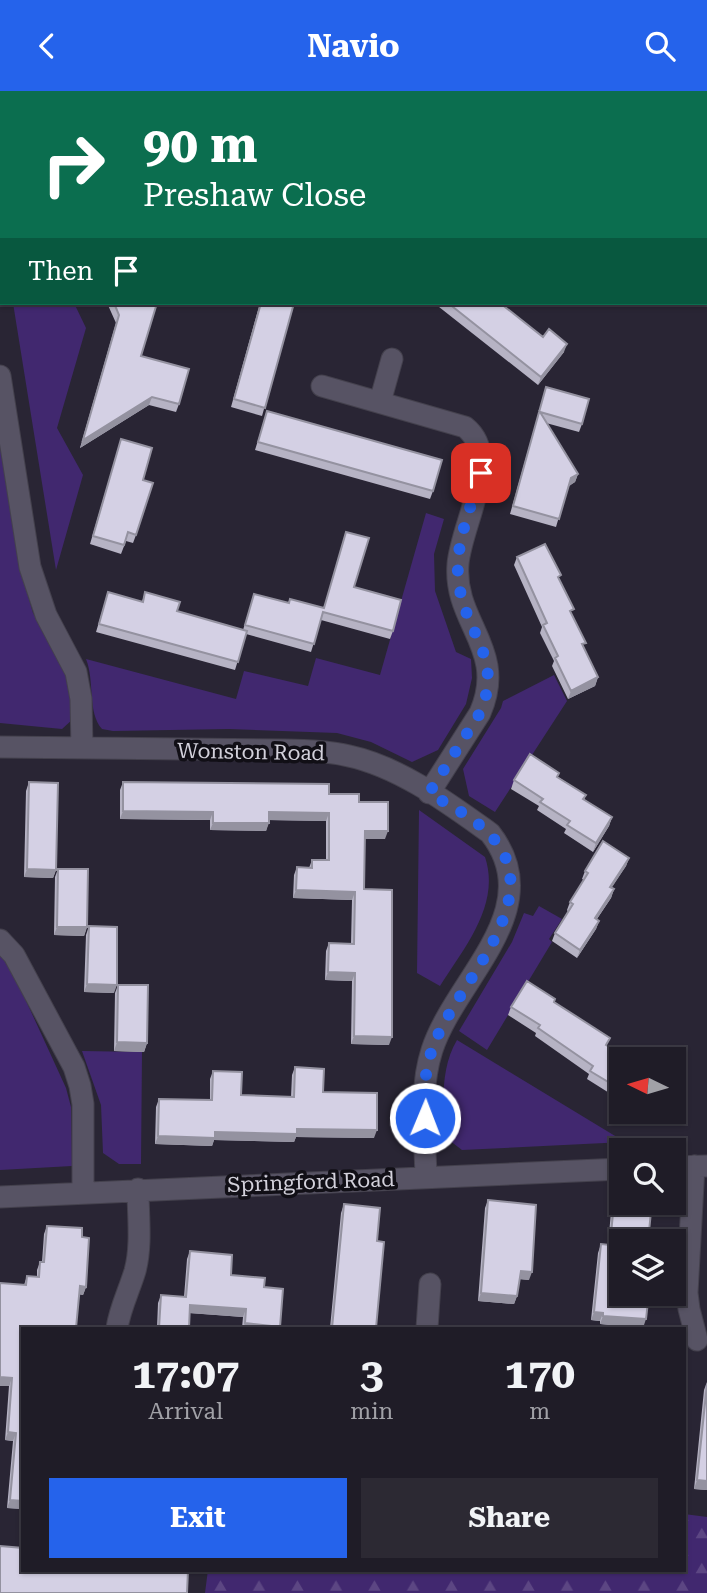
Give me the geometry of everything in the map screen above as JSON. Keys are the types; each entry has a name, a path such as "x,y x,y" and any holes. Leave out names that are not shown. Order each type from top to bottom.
{"street":[{"path":"380,401 392,359"},
{"path":"0,376 30,567 46,615 76,672 81,699 82,748"},
{"path":"322,386 465,427 473,434 482,460 457,566 463,602 488,665 487,690 480,713 429,793"},
{"name":"Wonston Road","path":"0,747 316,751 350,756 377,765 429,793 489,833 500,846 507,862 511,881 510,898 497,933 432,1048 425,1075 426,1177"},
{"path":"0,940 14,955 77,1077 83,1104 83,1192"},
{"path":"692,1166 687,1293 696,1341"},
{"name":"Springford Road","path":"0,1196 609,1169"},
{"path":"117,1327 120,1309 135,1271 139,1249 138,1189"},
{"path":"427,1327 430,1285"}],"green space":[{"path":"13,305 75,305 86,328 57,428 83,475 56,570"},
{"path":"0,432 22,575 33,613 58,656 71,686 73,719 62,729 0,723"},
{"path":"426,513 444,519 434,554 435,591 456,652 471,659 472,678 466,704 438,750 412,762 371,742 337,733 229,729 113,731 102,729 97,722 86,659 236,699 244,671 308,686 316,658 380,675"},
{"path":"554,675 567,701 495,812 469,796 463,769 503,701"},
{"path":"419,810 485,857 489,875 488,892 478,925 440,986 417,973"},
{"path":"539,906 562,919 549,939 552,942 487,1050 459,1031 512,942 524,913 533,916"},
{"path":"0,955 11,968 66,1088 71,1107 72,1166 0,1170"},
{"path":"457,1040 618,1138 609,1138 609,1143 462,1150 445,1137 444,1087"},
{"path":"82,1051 142,1052 141,1164 119,1164 103,1153 101,1105"},
{"path":"686,1514 707,1517 707,1593 205,1593 208,1572 686,1572"}],"building":[{"path":"115,305 156,305 141,356 189,369 179,404 152,397 83,440 119,315"},
{"path":"260,305 293,305 265,408 234,399"},
{"path":"451,305 503,305 543,337 549,329 567,344 541,377"},
{"path":"546,387 589,399 582,424 540,412 578,474 571,478 559,519 513,506"},
{"path":"267,411 442,460 433,491 258,442"},
{"path":"121,439 152,448 143,480 153,483 136,535 128,532 124,545 93,536"},
{"path":"346,532 369,538 354,587 401,600 393,631 323,612 314,644 245,625 254,594 289,603 290,599 324,608"},
{"path":"545,544 561,575 558,577 574,609 570,611 586,643 582,644 598,677 571,691 543,625 547,623 517,557"},
{"path":"108,592 143,602 145,592 180,602 177,611 247,631 238,662 99,624"},
{"path":"530,754 559,773 557,777 586,795 583,799 612,817 596,843 567,825 570,821 540,802 543,799 514,780"},
{"path":"29,782 58,783 56,870 27,869"},
{"path":"123,782 329,784 329,794 359,794 359,802 388,802 388,831 365,831 364,889 392,890 392,1037 354,1036 355,973 328,972 329,943 354,944 355,892 296,890 297,867 312,868 312,860 329,860 329,813 269,812 269,823 213,823 213,812 123,811"},
{"path":"603,841 629,858 610,887 614,889 595,918 599,921 580,950 555,933 573,904 570,902"},
{"path":"58,869 88,869 87,927 57,927"},
{"path":"89,926 117,927 117,985 87,984"},
{"path":"527,981 610,1038 606,1045 609,1047 609,1083 590,1071 593,1066 538,1028 540,1025 511,1007"},
{"path":"118,985 148,985 147,1043 117,1042"},
{"path":"295,1067 324,1069 323,1092 377,1093 377,1130 297,1129 297,1134 215,1132 215,1138 158,1136 159,1099 212,1100 213,1071 242,1072 241,1095 294,1097"},
{"path":"488,1200 536,1205 532,1272 521,1271 517,1296 481,1293"},
{"path":"344,1204 380,1208 377,1241 384,1242 376,1327 332,1327"},
{"path":"613,1215 651,1215 649,1229 612,1229"},
{"path":"47,1226 82,1228 82,1237 89,1238 86,1287 80,1286 76,1327 21,1327 21,1501 10,1500 16,1433 8,1432 12,1378 0,1377 0,1283 26,1285 27,1276 39,1277 40,1262 44,1262"},
{"path":"601,1244 609,1245 609,1306 648,1306 646,1319 603,1316 603,1313 594,1312"},
{"path":"190,1251 232,1255 231,1275 265,1278 264,1287 283,1289 280,1327 245,1323 246,1309 190,1305 189,1327 159,1327 161,1295 186,1297"},
{"path":"707,1384 707,1481 697,1480"},
{"path":"0,1546 21,1548 21,1572 188,1572 187,1593 0,1593"}],"route":[{"path":"425,1118 425,1075 432,1048 497,933 510,898 511,881 500,846 489,833 469,818 429,793 480,713 489,681 484,651 463,602 457,566 460,545 481,473"}]}
